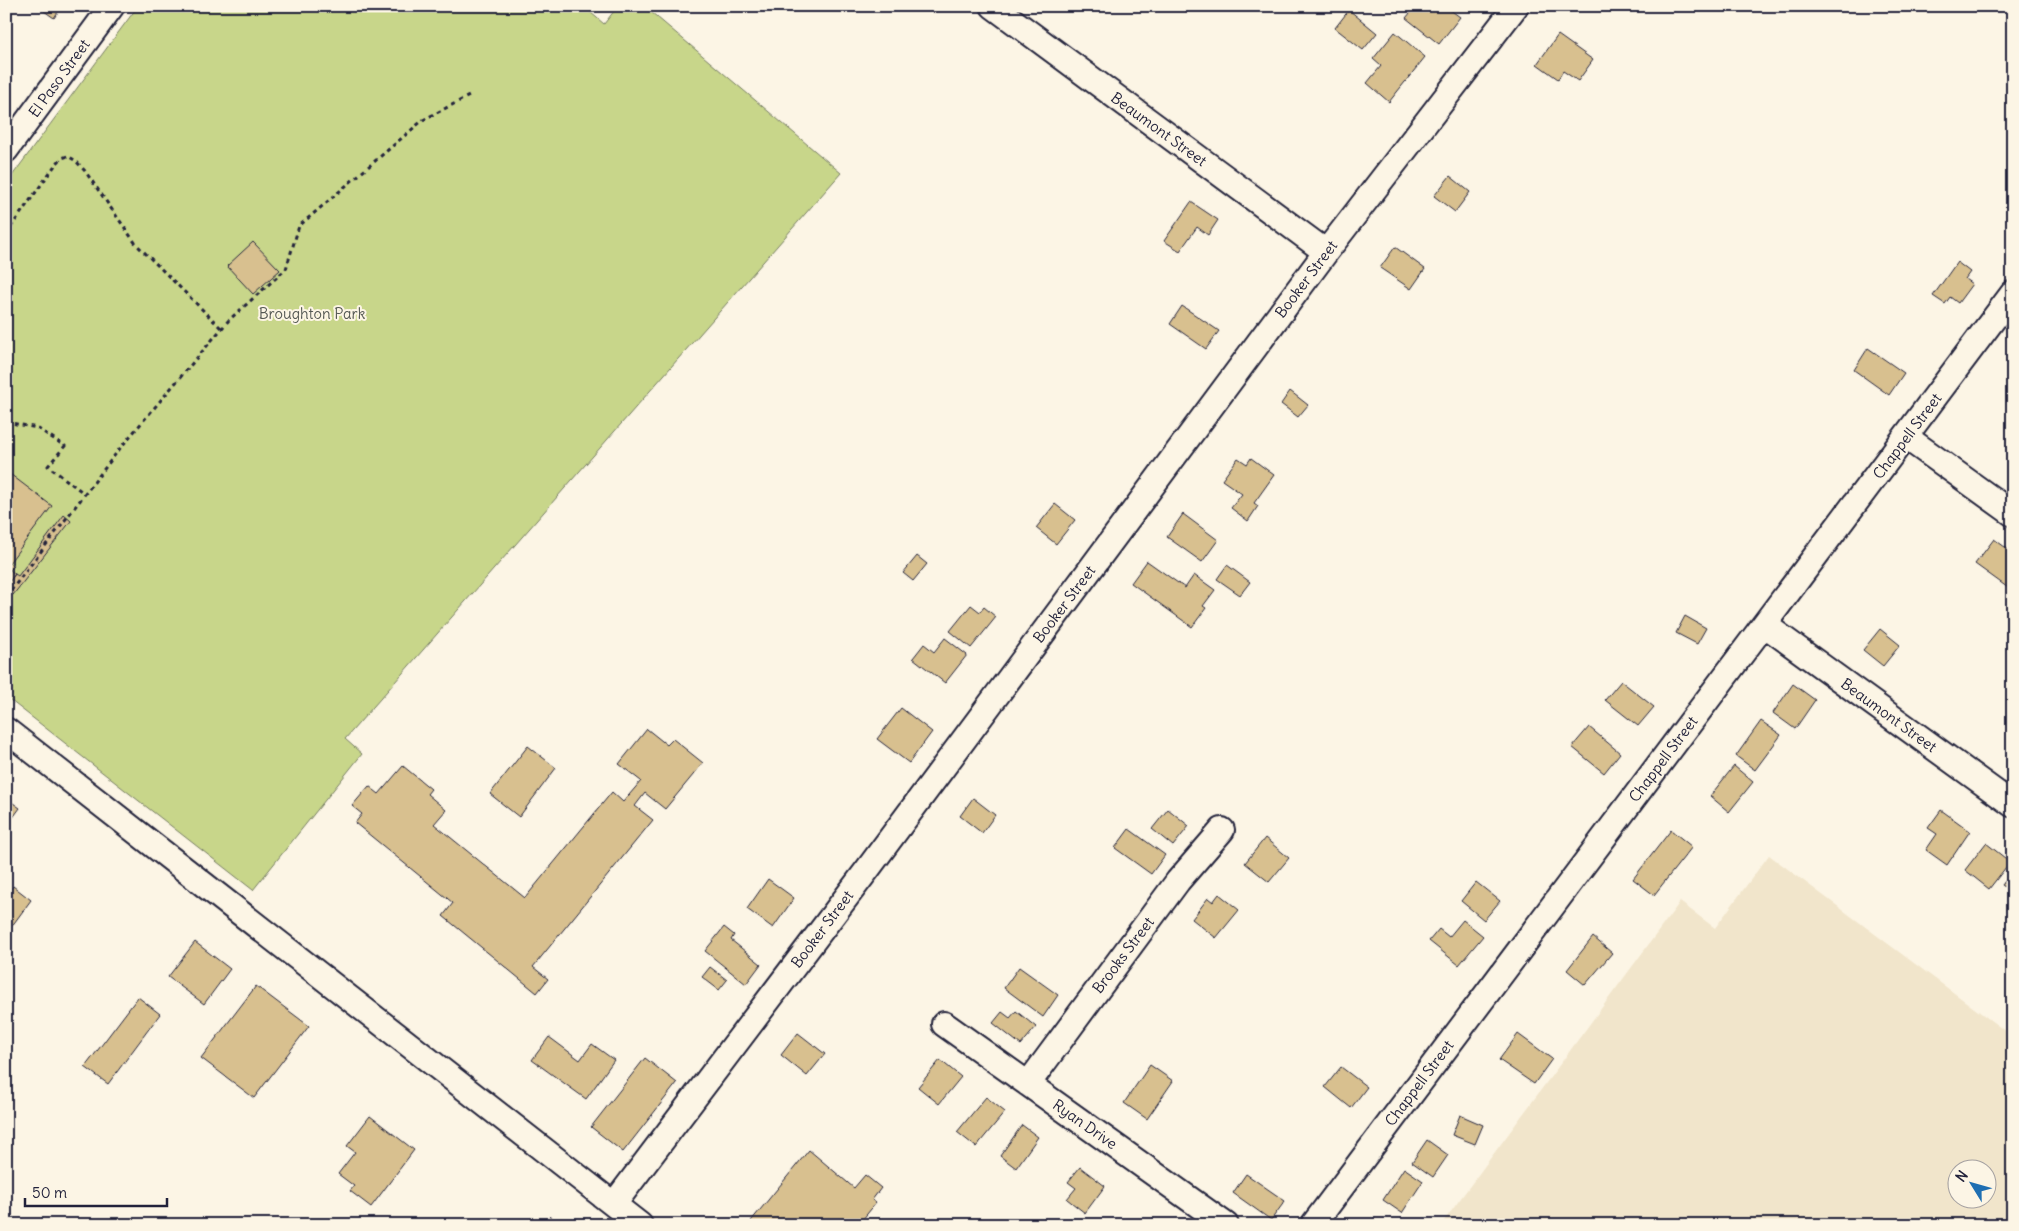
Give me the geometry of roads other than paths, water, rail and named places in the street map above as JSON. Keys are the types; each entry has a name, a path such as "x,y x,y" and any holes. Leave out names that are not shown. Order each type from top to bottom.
{"street":[{"name":"El Paso Street","path":"6,150 112,6"},
{"name":"Beaumont Street","path":"993,6 1326,252"},
{"name":"Booker Street","path":"614,1204 867,870 1326,252 1516,6"},
{"name":"Chappell Street","path":"1313,1225 2013,294"},
{"path":"1906,437 2013,514"},
{"name":"Beaumont Street","path":"1765,625 2013,805"},
{"path":"6,730 638,1224"},
{"name":"Brooks Street","path":"1028,1084 1178,881 1222,830"},
{"name":"Ryan Drive","path":"944,1024 1226,1225"}],"park label":[{"name":"Broughton Park","path":"312,313"}]}
